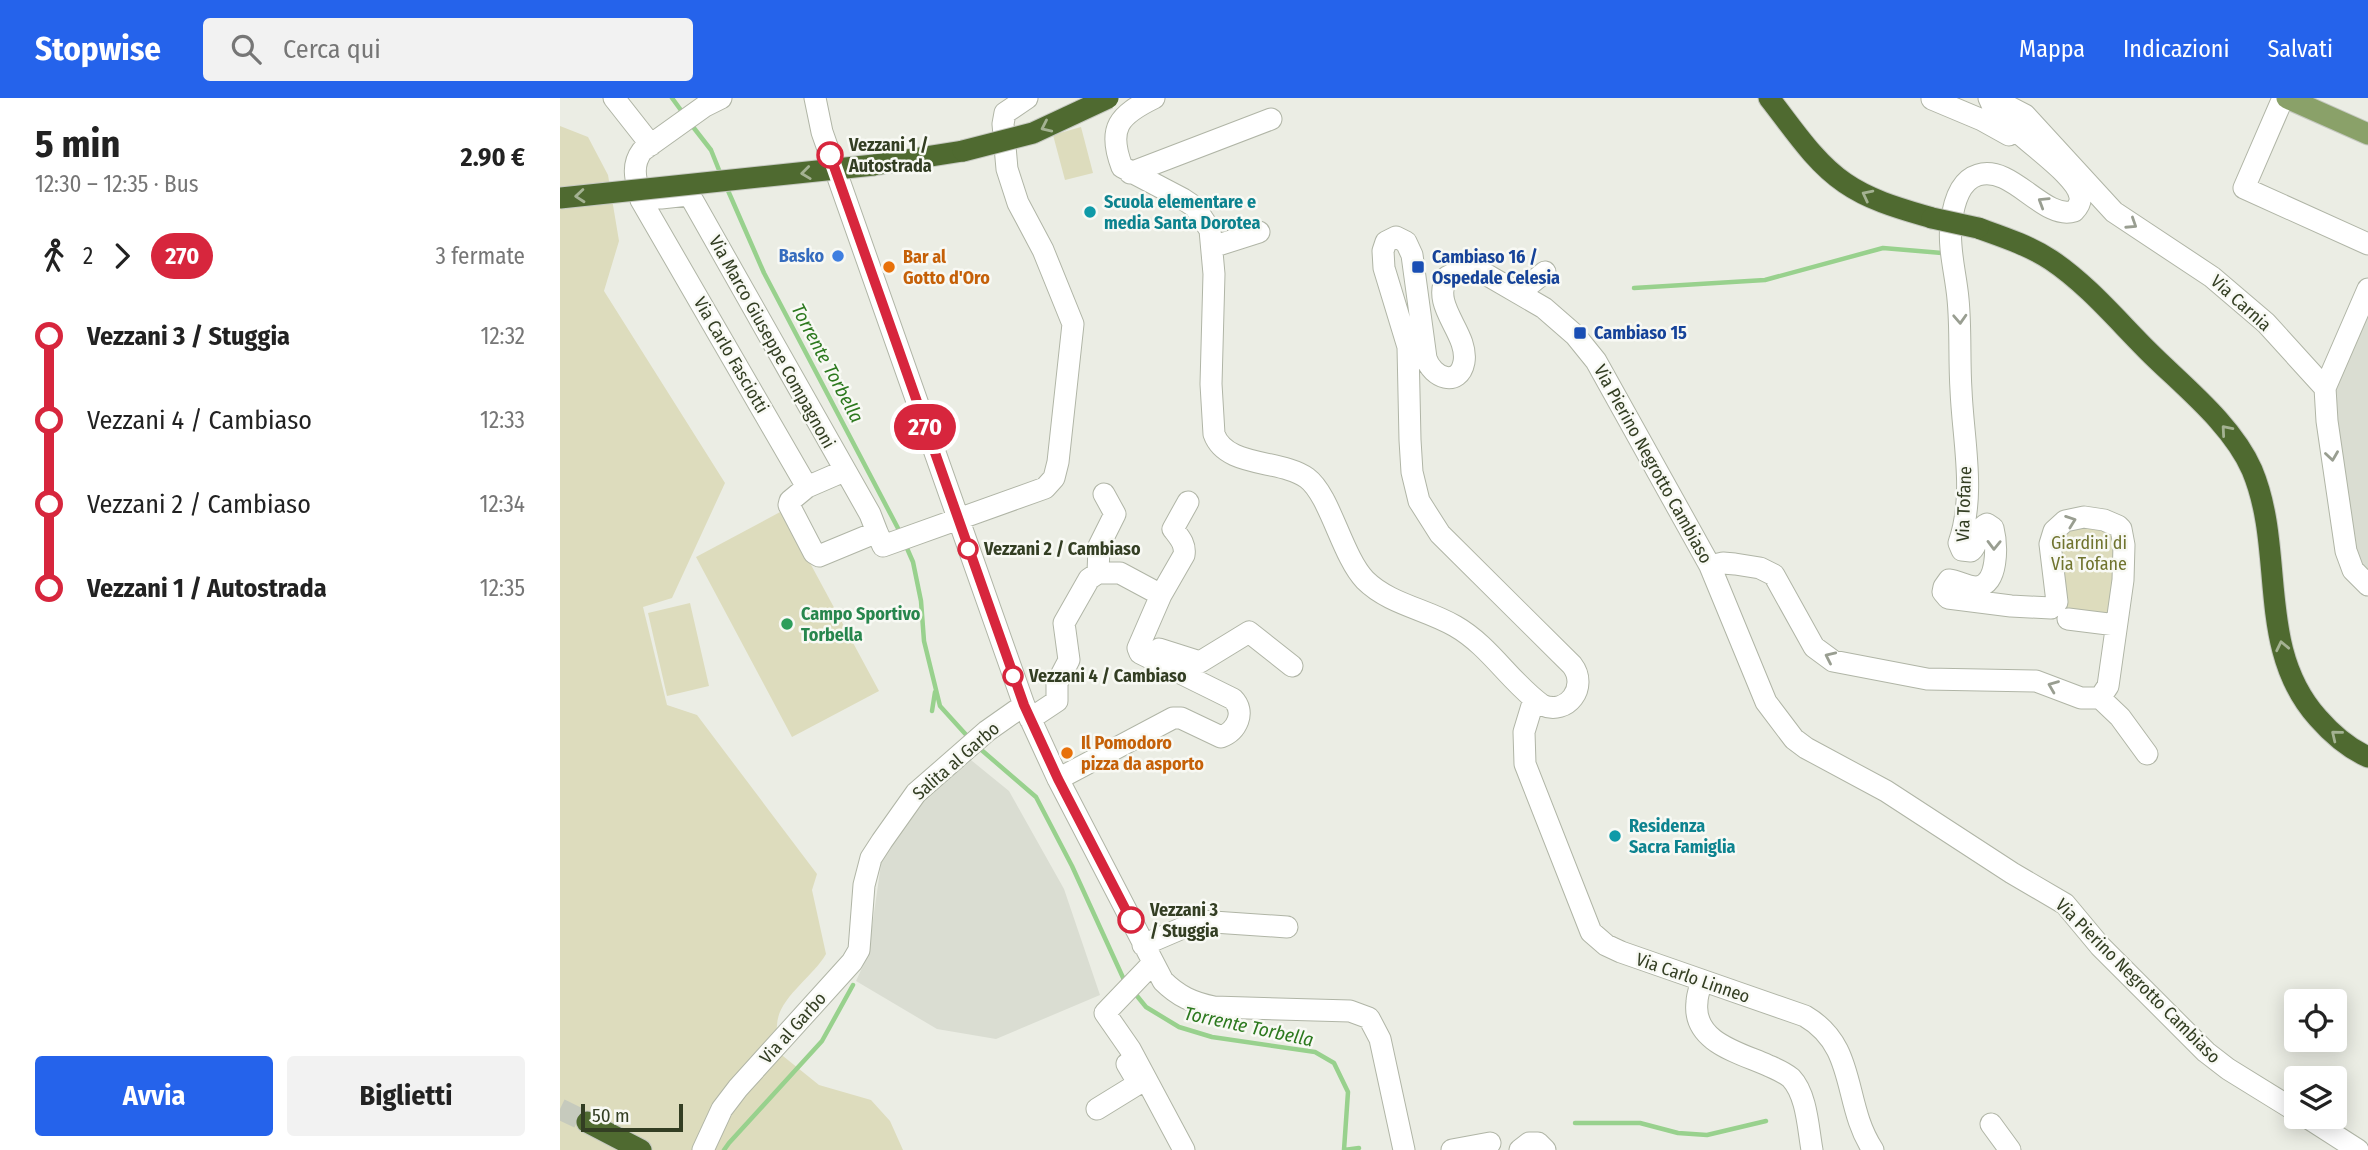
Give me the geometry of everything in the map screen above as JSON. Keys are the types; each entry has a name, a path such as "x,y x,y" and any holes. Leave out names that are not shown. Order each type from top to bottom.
{"highway":[{"path":"560,198 874,165 963,151 1033,133 1108,98"},
{"path":"1769,98 1822,164 1845,183 1875,199 1931,218 1978,228 2026,245 2052,260 2081,283 2230,434 2251,468 2262,496 2277,624 2291,679 2309,708 2330,732 2368,757"},
{"path":"587,1122 641,1150"}],"main road":[{"path":"2285,98 2368,134"}],"street":[{"path":"614,98 652,141"},
{"path":"815,98 822,132 1027,712 1146,962 1174,992 1195,1003 1214,1007 1350,1011 1369,1018 1380,1040 1405,1150"},
{"path":"844,471 807,487 790,501 789,505 817,556 885,538 923,533 1045,488 1054,478 1073,324 1043,250 1018,203 1007,169 1003,124 1005,113 1027,98"},
{"path":"1154,98 1131,109 1115,129 1114,148 1122,167 1195,207 1210,230 1213,307 1211,384 1216,441 1231,454 1296,472 1308,479 1321,498 1350,558 1371,586 1397,601 1454,625 1480,644 1538,702"},
{"name":"Via Tofane","path":"1991,98 1995,111 2036,147 2078,191 2080,201 2074,211 2060,212 2008,180 1992,174 1979,174 1961,189 1955,203 1951,241 1960,320 1960,382 1968,496 1965,523 1959,543 1962,550 1971,551 1977,545 1981,529 1987,524 1993,528 1995,541 1993,574 1990,581 1973,587 1949,580 1943,592 1948,598 2052,608 2057,602 2050,544 2052,535 2065,521 2084,517 2114,524 2121,529 2123,538 2123,580 2108,687 2100,698"},
{"name":"Via Carnia","path":"1991,98 2025,115 2114,212 2212,276 2266,323 2325,388"},
{"path":"2285,98 2244,188 2368,244"},
{"name":"Via Tofane","path":"1932,99 2036,147"},
{"name":"Via Carlo Fasciotti","path":"713,102 652,141 636,159 634,170 641,200 807,487"},
{"path":"1130,173 1271,119"},
{"name":"Via Marco Giuseppe Compagnoni","path":"641,200 688,195 693,201 844,471 885,538"},
{"path":"1212,247 1259,232"},
{"name":"Via Pierino Negrotto Cambiaso","path":"1538,702 1549,708 1560,708 1571,700 1578,689 1576,670 1440,534 1419,501 1412,472 1408,347 1384,268 1383,251 1386,242 1392,237 1399,238 1410,249 1426,358 1431,370 1440,377 1453,376 1461,369 1464,361 1460,341 1444,299 1447,277 1460,269 1473,268 1544,308 1575,335 1596,361 1710,566 1766,702 1799,744 1886,792 2065,904 2100,946 2206,1052 2284,1104"},
{"path":"1519,293 1545,272"},
{"path":"2368,289 2325,388 2327,421 2346,551 2353,570 2368,585"},
{"path":"1104,495 1122,516 1099,546 1098,573 1127,575 1161,595"},
{"path":"1058,779 1173,718 1181,718 1221,737 1228,734 1238,720 1240,710 1233,699 1140,653 1140,643 1161,595 1184,555 1185,549 1173,529 1188,502"},
{"path":"1710,566 1735,564 1760,568 1773,575 1814,647 1833,661 1927,679 2036,681 2081,698 2100,698 2120,717 2147,754"},
{"name":"Salita al Garbo","path":"863,900 871,858 916,793 987,731 1057,701 1057,683 1069,660 1064,623 1089,579 1098,573"},
{"path":"2067,619 2116,625"},
{"path":"1140,643 1200,662 1249,632 1292,666"},
{"name":"Via Carlo Linneo","path":"1538,702 1533,782 1591,932 1606,945 1621,952 1804,1016 1827,1031 1841,1054 1856,1115 1874,1150"},
{"name":"Via al Garbo","path":"703,1150 722,1109 738,1088 852,962 859,950 863,900"},
{"path":"1184,1150 1130,1049 1105,1013 1146,962 1199,921 1287,927"},
{"path":"1702,981 1696,1003 1707,1034 1715,1042 1776,1069 1793,1081 1803,1103 1812,1150"},
{"path":"1097,1109 1136,1085 1137,1081 1126,1063 1126,1055 1130,1049"},
{"path":"1991,1124 2010,1150"},
{"path":"2325,1129 2358,1150"},
{"path":"1452,1150 1490,1143"},
{"path":"1520,1150 1529,1143 1538,1143 1545,1150"}],"shaded area":[{"path":"2368,315 2368,575 2357,562 2346,501 2346,475 2334,391"},
{"path":"966,756 1009,791 1064,889 1100,995 996,1039 937,1029 856,981 868,955 882,857 918,799"}],"green space":[{"path":"560,126 588,137 608,175 619,241 604,291 725,483 672,598 643,607 667,705 697,715 817,874 812,890 826,954 783,1006 777,1025 778,1052 819,1085 871,1100 890,1121 903,1150 560,1150"},
{"path":"1081,127 1093,173 1065,180 1053,135"},
{"name":"Campo Sportivo Torbella","path":"782,511 879,691 792,737 696,557"},
{"name":"Giardini di Via Tofane","path":"2085,524 2117,536 2109,617 2067,613 2059,546 2064,531"},
{"path":"690,603 709,686 667,696 648,613"}],"waterway":[{"name":"Torrente Torbella","path":"672,98 683,113"},
{"name":"Torrente Torbella","path":"690,123 711,150 721,175"},
{"name":"Torrente Torbella","path":"726,186 764,273 901,534"},
{"path":"1634,288 1765,280 1883,248 1942,253"},
{"name":"Torrente Torbella","path":"906,546 913,562 921,601 924,641 940,706 969,738"},
{"path":"932,711 935,692"},
{"name":"Torrente Torbella","path":"978,747 1036,797 1072,866 1125,982"},
{"path":"724,1150 822,1041 853,985"},
{"name":"Torrente Torbella","path":"1133,991 1146,1007 1179,1027 1212,1037 1315,1052 1334,1063 1348,1092 1344,1150"},
{"path":"1575,1123 1640,1123 1678,1133 1707,1135 1766,1121"},
{"path":"1344,1150 1359,1148"}],"tunnel":[{"path":"560,1109 587,1122"}],"bus line":[{"name":"270","path":"830,155 1024,705 1058,779 1131,920"}],"place":[{"name":"Vezzani 1 / Autostrada","path":"830,155"},
{"name":"Scuola elementare e media Santa Dorotea","path":"1090,212"},
{"name":"Basko","path":"838,256"},
{"name":"Bar al Gotto d'Oro","path":"889,267"},
{"name":"Cambiaso 16 / Ospedale Celesia","path":"1418,267"},
{"name":"Cambiaso 15","path":"1580,333"},
{"name":"Vezzani 2 / Cambiaso","path":"968,549"},
{"name":"Campo Sportivo Torbella","path":"787,624"},
{"name":"Vezzani 4 / Cambiaso","path":"1013,676"},
{"name":"Il Pomodoro pizza da asporto","path":"1067,753"},
{"name":"Residenza Sacra Famiglia","path":"1615,836"},
{"name":"Vezzani 3 / Stuggia","path":"1131,920"}]}
